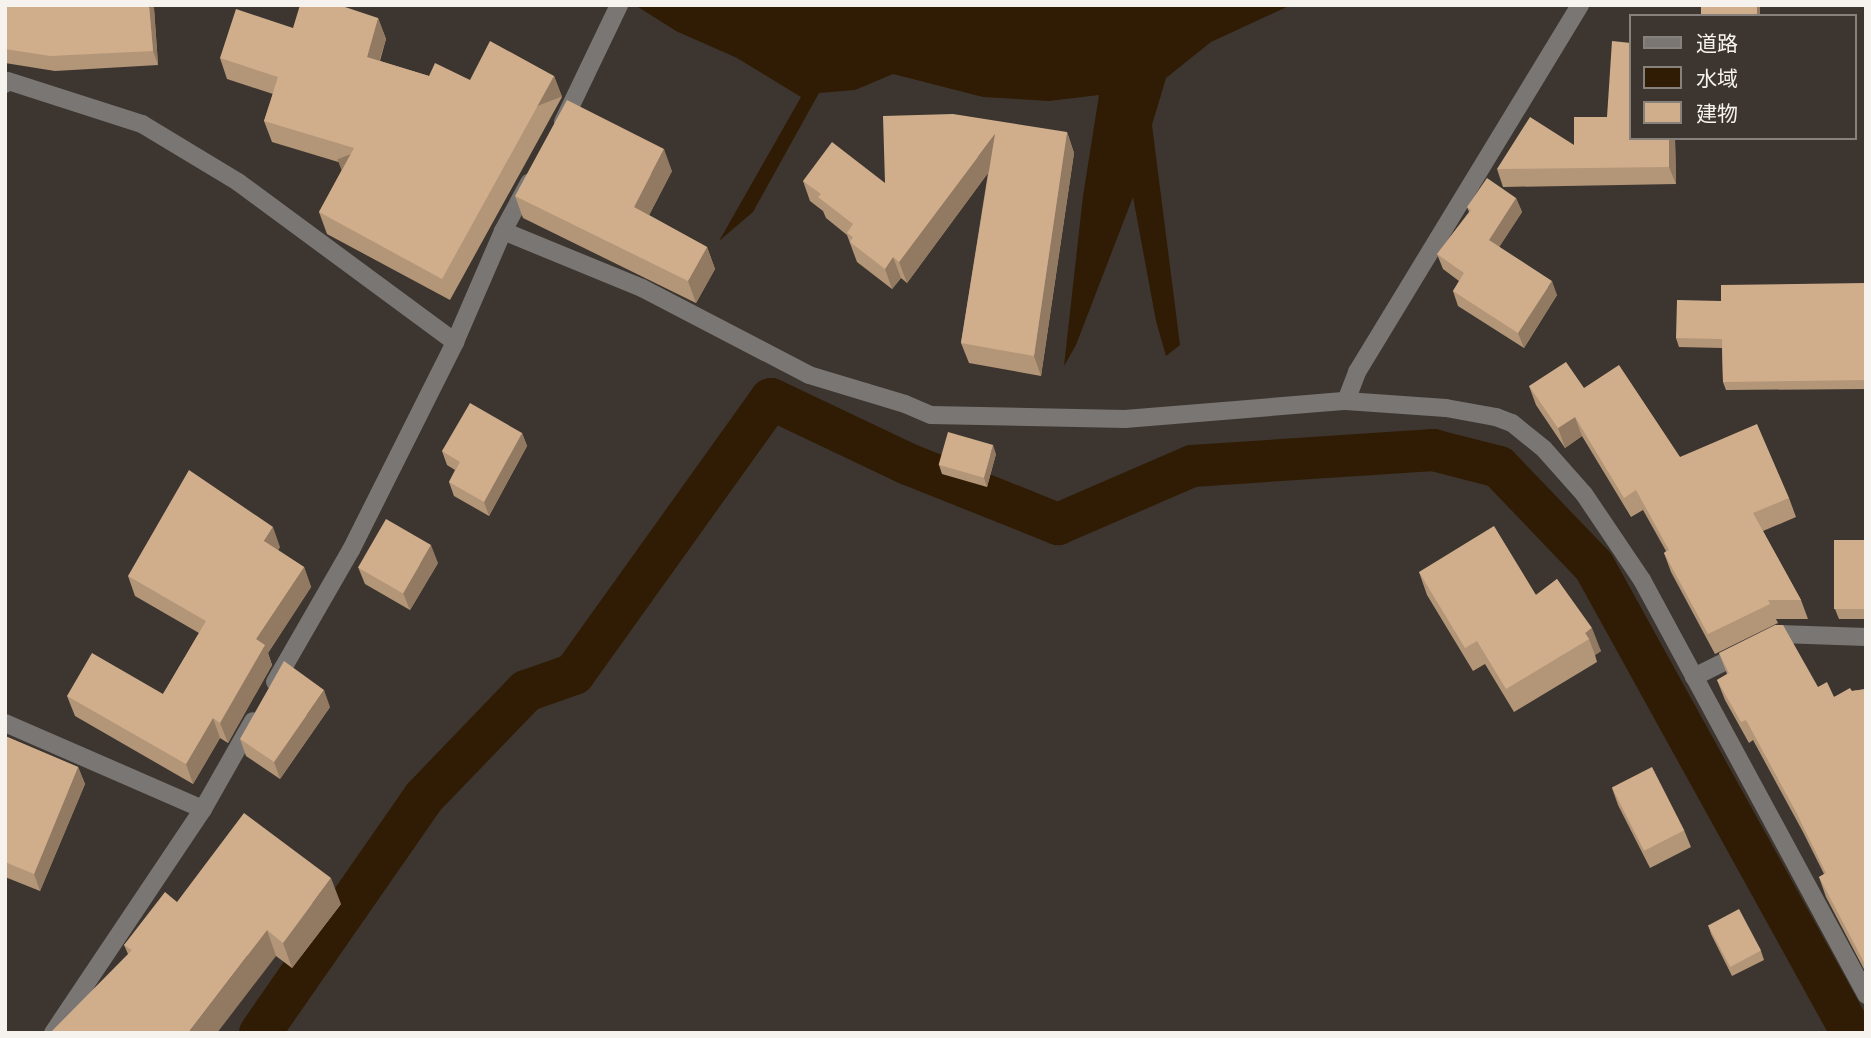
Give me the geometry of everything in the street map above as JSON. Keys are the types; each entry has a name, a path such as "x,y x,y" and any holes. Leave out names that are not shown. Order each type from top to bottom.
{"street":[{"path":"1346,401 1357,372 1580,5"},
{"path":"554,139 615,12"},
{"path":"5,84 8,81 142,124 238,182 455,342"},
{"path":"53,1033 203,809 351,550 455,342 503,231 541,162"},
{"path":"503,231 642,288 809,375 905,404 932,415 1125,419 1346,401 1446,408 1496,417 1512,424 1545,449 1584,494 1643,580 1866,995"},
{"path":"1694,677 1780,634 1866,636"},
{"path":"5,723 203,809"}],"water":[{"path":"635,5 1291,5 1211,42 1166,78 1152,125 1180,345 1166,356 1156,321 1133,197 1076,345 1064,366 1083,196 1099,95 1049,101 983,97 893,74 855,90 819,93 753,212 719,241 801,97 737,58 676,31"}],"building":[{"path":"5,5 149,5 153,51 50,56 5,49"},
{"path":"300,5 339,5 378,18 367,57 429,76 435,63 470,80 490,41 554,76 442,279 319,212 354,148 264,121 278,77 220,58 236,9 293,28"},
{"path":"1701,5 1757,5 1757,14 1701,14"},
{"path":"1612,41 1630,43 1630,140 1669,140 1669,167 1497,169 1530,117 1574,145 1574,117 1607,117"},
{"path":"567,100 664,149 634,207 707,247 688,281 515,196"},
{"path":"953,114 1067,132 1034,356 961,343 995,134 899,262 893,257 885,269 850,242 853,237 847,233 853,224 818,197 821,194 803,181 832,142 885,183 883,116"},
{"path":"1487,178 1516,198 1489,240 1552,281 1518,333 1453,291 1464,273 1437,254 1471,210 1467,207"},
{"path":"1866,283 1866,380 1723,382 1722,339 1676,338 1677,300 1721,301 1721,285"},
{"path":"1566,362 1584,388 1619,365 1680,457 1757,424 1789,498 1753,513 1801,600 1768,600 1770,604 1708,634 1664,553 1669,550 1636,490 1624,498 1575,417 1558,428 1529,386"},
{"path":"470,403 522,433 484,502 449,482 460,462 442,451"},
{"path":"948,432 993,445 984,478 939,465"},
{"path":"189,470 273,527 264,541 304,567 256,639 265,645 220,723 213,718 186,764 67,696 92,653 163,694 206,621 128,576"},
{"path":"386,519 431,545 403,593 358,567"},
{"path":"1494,526 1536,595 1557,579 1592,628 1585,633 1589,639 1506,689 1477,641 1465,648 1419,572"},
{"path":"1834,540 1866,540 1866,609 1834,609"},
{"path":"1775,625 1783,625 1818,687 1827,682 1834,697 1850,688 1852,691 1866,689 1866,966 1819,877 1826,873 1796,812 1746,720 1741,722 1717,680 1729,673 1719,653"},
{"path":"284,661 324,690 274,762 240,739"},
{"path":"5,736 78,767 34,874 5,862"},
{"path":"1652,767 1684,830 1644,851 1612,787"},
{"path":"244,813 331,878 283,943 267,930 188,1033 50,1033 132,950 124,945 165,892 177,902"},
{"path":"1739,909 1761,950 1730,967 1708,925"}],"waterway":[{"path":"260,1033 424,797 526,691 574,674 771,399 908,464 1058,524 1192,466 1433,450 1499,467 1594,566 1852,1033"}]}
